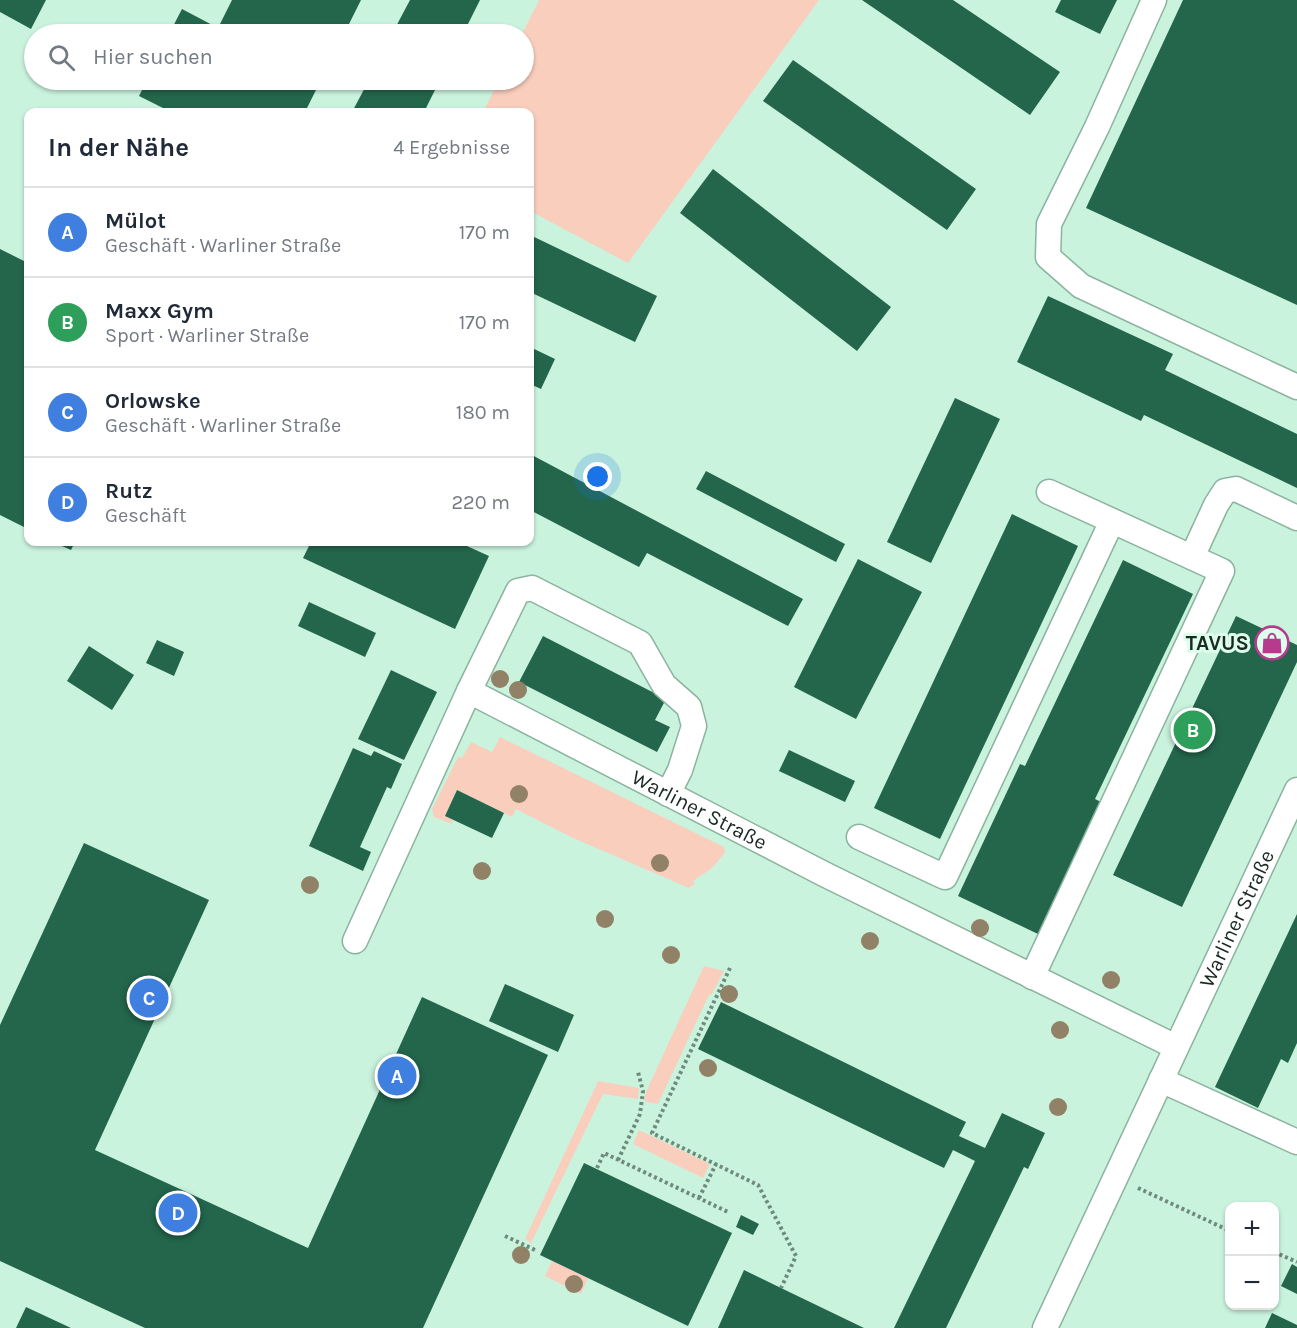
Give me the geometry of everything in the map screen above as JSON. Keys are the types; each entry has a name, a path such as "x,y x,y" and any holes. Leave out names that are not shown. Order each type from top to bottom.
{"street":[{"path":"1154,0 1050,225 1048,257 1081,286 1297,387"},
{"path":"1192,557 1225,491 1236,489 1297,518"},
{"path":"1032,977 1222,571 1049,492"},
{"path":"859,837 945,877 1112,520"},
{"path":"355,941 518,591 532,588 640,643 664,685 689,707 694,726 681,770 668,794"},
{"name":"Warliner Straße","path":"469,692 834,879 1176,1047"},
{"name":"Warliner Straße","path":"1045,1328 1297,790"},
{"path":"1161,1080 1297,1142"}],"path":[{"path":"730,968 652,1133 758,1185 796,1256 781,1288"},
{"path":"618,1160 640,1114 643,1091 638,1072"},
{"path":"597,1168 604,1153 728,1212"},
{"path":"699,1198 716,1164"},
{"path":"1144,1191 1225,1229"},
{"path":"505,1236 535,1250"},
{"path":"1279,1254 1297,1262"}],"shaded area":[{"path":"539,0 819,0 628,263 534,213 534,108 485,108 494,90 534,90 534,24 527,24"},
{"path":"500,737 724,847 725,853 712,868 693,881 695,884 689,888 571,837 516,809 512,817 457,790 445,816 453,820 452,824 434,817 432,809 458,757 462,758 471,742 492,752"},
{"path":"704,966 724,971 712,994 709,995 658,1104 646,1102 644,1099 646,1092"},
{"path":"598,1081 639,1088 638,1099 603,1094 531,1243 525,1239"},
{"path":"639,1130 710,1164 703,1178 633,1144"},
{"path":"552,1261 588,1278 581,1294 545,1276"}],"building":[{"path":"0,0 46,0 34,24 24,25 0,12"},
{"path":"232,0 361,0 349,24 220,24"},
{"path":"410,0 480,0 468,24 397,24"},
{"path":"862,0 953,0 1060,72 1030,115"},
{"path":"1061,0 1117,0 1100,34 1055,12"},
{"path":"1183,0 1297,0 1297,305 1086,208"},
{"path":"182,9 210,24 174,24"},
{"path":"793,60 976,189 947,230 763,101"},
{"path":"142,90 316,90 307,108 163,108 139,96"},
{"path":"364,90 435,90 426,108 354,108"},
{"path":"713,169 891,307 857,351 680,213"},
{"path":"534,237 657,296 635,342 534,294"},
{"path":"0,249 24,261 24,527 0,515"},
{"path":"1048,296 1173,354 1165,370 1297,434 1297,488 1144,415 1141,421 1017,362"},
{"path":"534,349 555,359 541,389 534,386"},
{"path":"955,398 1000,419 931,563 887,542"},
{"path":"534,456 803,599 788,626 647,553 639,567 534,512"},
{"path":"706,471 845,544 836,562 696,489"},
{"path":"1012,514 1078,546 940,839 874,808"},
{"path":"309,546 467,546 489,556 455,629 303,558"},
{"path":"858,559 922,592 856,719 794,687"},
{"path":"1123,560 1193,594 1095,799 1101,802 1038,934 958,896 1020,764 1025,766"},
{"path":"309,602 376,633 365,657 298,626"},
{"path":"1236,616 1297,645 1297,662 1182,907 1113,875"},
{"path":"543,636 666,699 655,720 670,727 657,752 519,682"},
{"path":"157,640 184,652 174,676 146,663"},
{"path":"89,646 134,675 112,710 67,681"},
{"path":"391,670 437,692 404,760 358,739"},
{"path":"353,748 371,756 374,751 402,764 391,789 387,787 360,847 371,852 363,871 309,846"},
{"path":"789,750 855,781 845,802 779,771"},
{"path":"457,790 504,813 492,838 445,816"},
{"path":"84,843 209,900 95,1150 308,1248 422,997 548,1055 423,1328 145,1328 0,1261 0,1025"},
{"path":"1297,914 1297,1043 1288,1063 1281,1059 1258,1108 1215,1087"},
{"path":"505,984 574,1015 558,1052 489,1021"},
{"path":"721,1002 966,1122 959,1136 985,1148 1002,1113 1045,1133 1028,1169 1024,1167 946,1328 894,1328 975,1161 953,1150 944,1168 698,1049"},
{"path":"584,1163 732,1233 688,1326 540,1255"},
{"path":"741,1215 759,1224 753,1235 736,1227"},
{"path":"1292,1264 1297,1267 1297,1294 1281,1286"},
{"path":"744,1270 781,1288 864,1328 718,1328"},
{"path":"26,1307 71,1328 16,1328"},
{"path":"1272,1313 1297,1325 1297,1328 1265,1328"}],"place":[{"name":"TAVUS","path":"1272,643"},
{"name":"Maxx Gym","path":"1193,730"},
{"name":"Orlowske","path":"149,998"},
{"name":"Mülot","path":"397,1076"},
{"name":"Rutz","path":"178,1213"}]}
